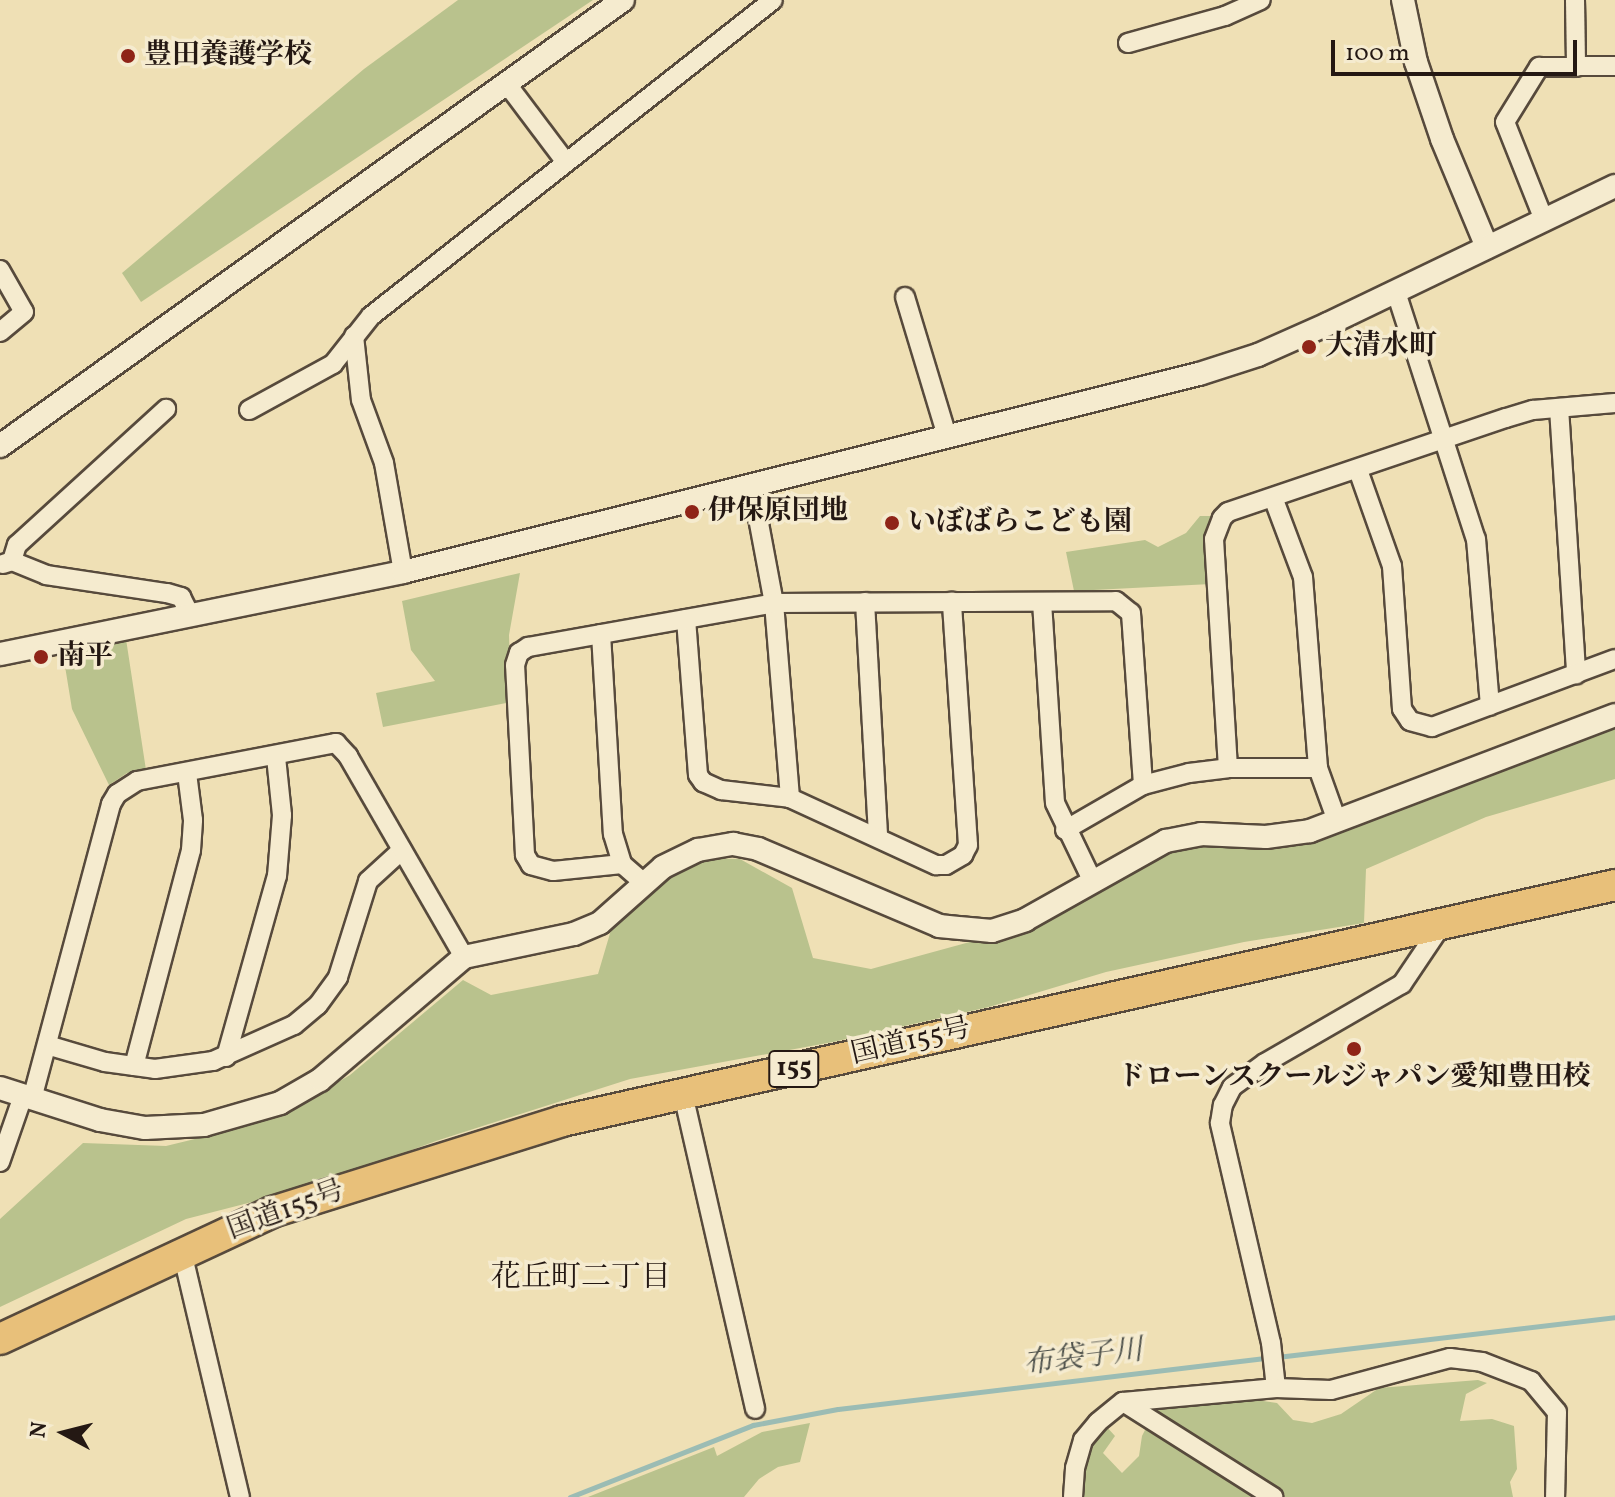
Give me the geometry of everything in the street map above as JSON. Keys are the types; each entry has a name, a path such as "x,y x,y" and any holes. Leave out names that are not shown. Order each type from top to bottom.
{"highway":[{"name":"国道155号","path":"0,1339 272,1212 562,1121 1615,885"}],"street":[{"path":"0,446 623,0"},
{"path":"249,410 333,364 371,316 773,0"},
{"path":"1128,43 1225,16 1261,0"},
{"path":"1403,0 1416,62 1442,139 1487,247"},
{"path":"1575,0 1576,67"},
{"path":"1544,220 1505,122 1533,71 1539,67 1615,66"},
{"path":"507,84 565,161"},
{"path":"0,654 189,613 281,598 403,572 1199,374 1258,355 1615,186"},
{"path":"0,270 24,312 0,332"},
{"path":"1396,292 1481,561 1490,705"},
{"path":"905,297 947,436"},
{"path":"354,336 361,400 384,463 403,572"},
{"path":"1228,768 1214,539 1218,524 1228,512 1274,500 1533,410 1615,403"},
{"path":"1559,408 1576,674"},
{"path":"166,409 17,545 6,563 46,575 167,593 181,597 189,613"},
{"path":"1358,470 1392,566 1405,716 1420,726 1432,727 1615,659"},
{"path":"752,486 774,603 790,798"},
{"path":"1274,500 1303,577 1318,768 1337,821"},
{"path":"622,864 553,871 531,865 525,855 515,679 519,653 528,647 774,603 1116,601 1131,613 1143,785"},
{"path":"865,602 878,838"},
{"path":"686,619 698,775 712,787 790,798 936,865 954,863 968,845 952,602"},
{"path":"1042,602 1055,803 1065,830 1092,880"},
{"path":"601,634 613,834 622,864 644,883"},
{"path":"0,1088 100,1120 145,1128 204,1125 258,1111 299,1092 339,1067 464,957 574,934 613,914 663,867 698,850 733,844 785,858 939,926 992,931 1025,920 1148,848 1201,834 1292,834 1337,821 1615,715"},
{"path":"0,1162 47,1045 111,804 117,794 137,781 276,757 336,743 348,756 464,957"},
{"path":"226,1057 277,876 282,815 276,757"},
{"path":"1065,830 1143,785 1189,773 1228,768 1318,768"},
{"path":"134,1066 191,850 193,820 187,773"},
{"path":"47,1045 155,1069 226,1057 294,1025 318,1005 338,977 368,881 402,850"},
{"path":"1275,1383 1271,1343 1220,1123 1223,1105 1232,1087 1265,1063 1402,984 1443,923"},
{"path":"683,1094 755,1409"},
{"path":"182,1252 240,1497"},
{"path":"1073,1497 1075,1468 1083,1440 1098,1422 1123,1402 1275,1383 1331,1390 1450,1358 1482,1362 1531,1381 1557,1412 1555,1497"},
{"path":"1123,1402 1273,1497"}],"green space":[{"path":"458,0 593,0 141,302 122,273 364,69"},
{"path":"1200,516 1213,516 1209,538 1211,584 1074,591 1066,552 1145,540 1158,547 1186,533"},
{"path":"520,573 509,635 511,702 383,727 376,693 435,681 411,650 402,601"},
{"path":"126,639 146,770 127,773 109,785 72,709 63,654"},
{"path":"1615,725 1615,779 1486,817 1366,869 1364,923 1244,942 1106,972 989,1007 833,1042 630,1079 436,1141 314,1186 186,1219 0,1307 0,1219 83,1143 166,1146 240,1128 303,1103 350,1075 463,980 491,995 598,974 611,930 694,858 740,859 792,888 813,958 871,969 988,937 1148,857 1196,840 1290,843"},
{"path":"1478,1380 1487,1383 1466,1394 1460,1421 1492,1419 1514,1426 1517,1469 1510,1482 1513,1497 1083,1497 1084,1465 1093,1441 1105,1425 1115,1436 1103,1453 1122,1473 1139,1456 1142,1436 1157,1406 1249,1399 1277,1403 1293,1420 1312,1423 1341,1414 1379,1388"},
{"path":"810,1423 800,1462 778,1467 759,1479 744,1497 588,1497 714,1447 717,1456 762,1432"}],"waterway":[{"name":"布袋子川","path":"1277,1357 1615,1317"},
{"name":"布袋子川","path":"570,1497 753,1425 838,1409 1267,1358"}],"place":[{"name":"豊田養護学校","path":"128,56"},
{"name":"大清水町","path":"1309,347"},
{"name":"伊保原団地","path":"692,512"},
{"name":"いぼばらこども園","path":"892,523"},
{"name":"南平","path":"41,657"},
{"name":"ドローンスクールジャパン愛知豊田校","path":"1354,1049"}],"district":[{"name":"花丘町二丁目","path":"581,1278"}]}
